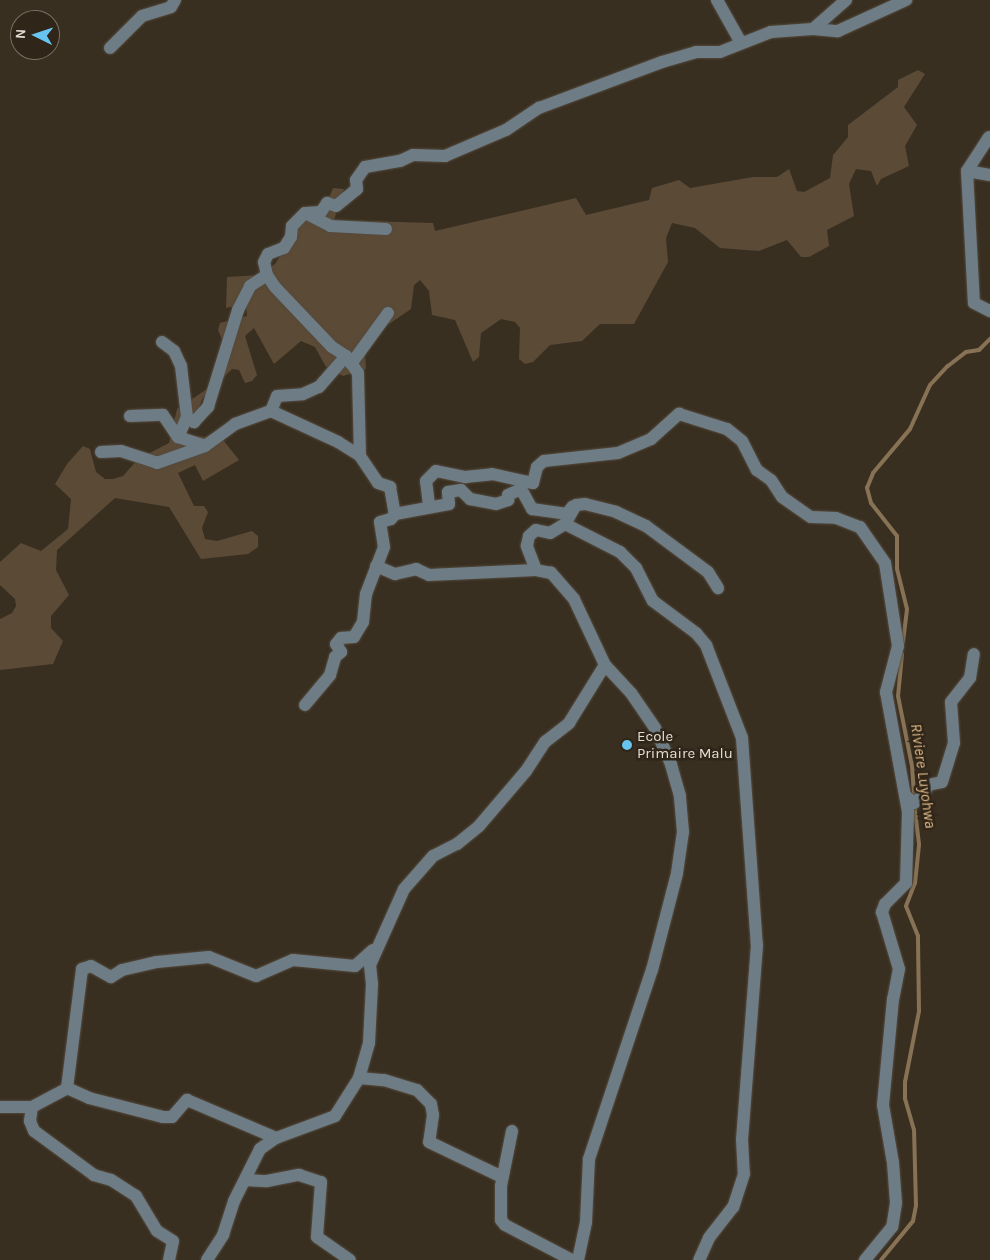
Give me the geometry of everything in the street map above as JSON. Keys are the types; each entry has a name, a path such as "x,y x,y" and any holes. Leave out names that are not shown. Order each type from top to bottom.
{"street":[{"path":"110,48 142,16 171,6 175,0"},
{"path":"717,0 741,43"},
{"path":"813,29 846,0"},
{"path":"360,456 358,373 348,360 332,347 266,275 264,262 268,254 284,248 291,237 292,226 304,213 321,212 327,204 336,206 357,189 356,180 365,168 400,161 413,155 445,156 506,130 539,108 685,54 720,52 771,32 848,29 906,0"},
{"path":"989,137 967,171 974,304 990,311"},
{"path":"967,171 990,175"},
{"path":"304,213 330,226 386,229"},
{"path":"186,416 194,422 208,407 238,310 250,286 266,275"},
{"path":"102,452 121,451 157,464 205,446 235,424 270,411 277,396 302,394 319,387 348,360 388,313"},
{"path":"162,342 174,351 181,366 186,416 178,438"},
{"path":"270,411 338,442 360,456 378,483 390,487 395,514"},
{"path":"428,505 426,481 436,471 465,477 492,474 533,483 537,467 544,461 618,453 651,439 679,414 727,429 742,441 757,470 771,480 782,498 811,517 836,518 860,527 885,563 898,646 886,692 894,750 906,797 906,883 884,904 882,912 899,969 893,999 883,1105 894,1163 896,1203 892,1227 865,1260"},
{"path":"130,416 163,416 178,438 205,446"},
{"path":"305,705 330,675 335,657 341,652 336,644 341,638 354,637 363,622 366,594 384,547 380,522 391,519 395,514 428,505 449,504 448,492 461,490 470,499 496,504 508,500 508,495 521,489 532,509 567,514 579,496 590,497 585,504"},
{"path":"536,570 527,546 529,536 536,530 550,533 565,524 576,505 585,504 616,512 646,526 708,572 718,588"},
{"path":"565,524 620,552 636,568 653,601 696,632 706,645 742,738 757,945 742,1139 744,1174 733,1207 709,1238 699,1260"},
{"path":"376,566 395,574 416,570 429,575 536,570 551,572 574,600 605,666 631,693 655,728 680,796 683,832 677,873 652,970 589,1159 586,1222 578,1260"},
{"path":"906,797 914,803 924,795 928,785 942,782 954,743 951,702 970,678 974,654"},
{"path":"207,1260 222,1235 260,1148 276,1138 335,1116 359,1078 369,1043 372,984 370,965 375,948 404,889 418,869 479,826 526,771 545,742 569,723 605,666"},
{"path":"67,1088 82,969 91,966 111,977 122,970 157,962 208,957 256,976 293,960 355,966 375,948"},
{"path":"359,1078 384,1080 417,1090 431,1104 433,1115 429,1142 502,1177"},
{"path":"0,1106 32,1107 67,1088"},
{"path":"67,1088 90,1098 163,1117 172,1117 188,1100 276,1138"},
{"path":"32,1107 30,1121 34,1131 94,1175 111,1180 136,1196 157,1231 173,1241 169,1260"},
{"path":"512,1131 502,1177 501,1220 572,1260"},
{"path":"245,1180 268,1181 299,1175 321,1182 317,1237 350,1260"}],"shaded area":[{"path":"918,70 925,74 904,107 917,125 905,146 909,166 881,179 877,186 871,171 856,169 849,184 854,216 827,230 829,246 809,257 801,257 787,240 759,251 720,248 695,228 672,223 666,238 668,262 634,324 600,324 582,341 550,345 533,362 525,364 519,359 520,328 515,322 501,319 481,333 479,357 473,362 455,320 432,315 429,291 420,280 414,285 411,309 386,326 365,353 366,369 343,376 326,367 315,347 301,341 274,364 254,328 245,336 257,375 252,381 245,383 239,370 232,369 202,399 198,412 179,425 185,436 205,437 216,431 239,460 203,481 195,465 178,473 194,506 204,506 208,512 202,528 205,539 217,541 252,531 258,536 258,547 248,554 201,559 169,507 115,498 57,550 56,570 69,595 51,616 51,628 63,641 53,664 0,670 0,619 12,613 16,606 15,599 0,585 0,562 21,543 41,551 68,529 71,499 55,484 67,464 83,446 90,449 96,472 105,479 113,479 123,476 138,459 169,443 177,409 210,387 225,346 218,330 220,323 247,316 246,303 226,308 227,277 260,275 275,264 300,224 322,215 333,188 344,189 334,220 433,223 435,231 576,198 586,215 649,200 652,188 679,180 690,188 753,177 777,177 789,169 797,191 804,192 830,178 833,155 848,137 848,125 898,87 898,80"}],"waterway":[{"name":"Riviere Luyohwa","path":"903,642 907,609 897,569 897,536 871,503 867,488 873,473 910,429 930,385 948,366 966,352 979,350 990,339"},
{"name":"Riviere Luyohwa","path":"902,654 898,696 912,766 914,798"},
{"name":"Riviere Luyohwa","path":"881,1260 913,1221 916,1205 914,1130 905,1099 905,1082 919,1011 918,936 906,906 915,883 919,844 914,805"}],"place":[{"name":"Ecole Primaire Malu","path":"627,745"}]}
